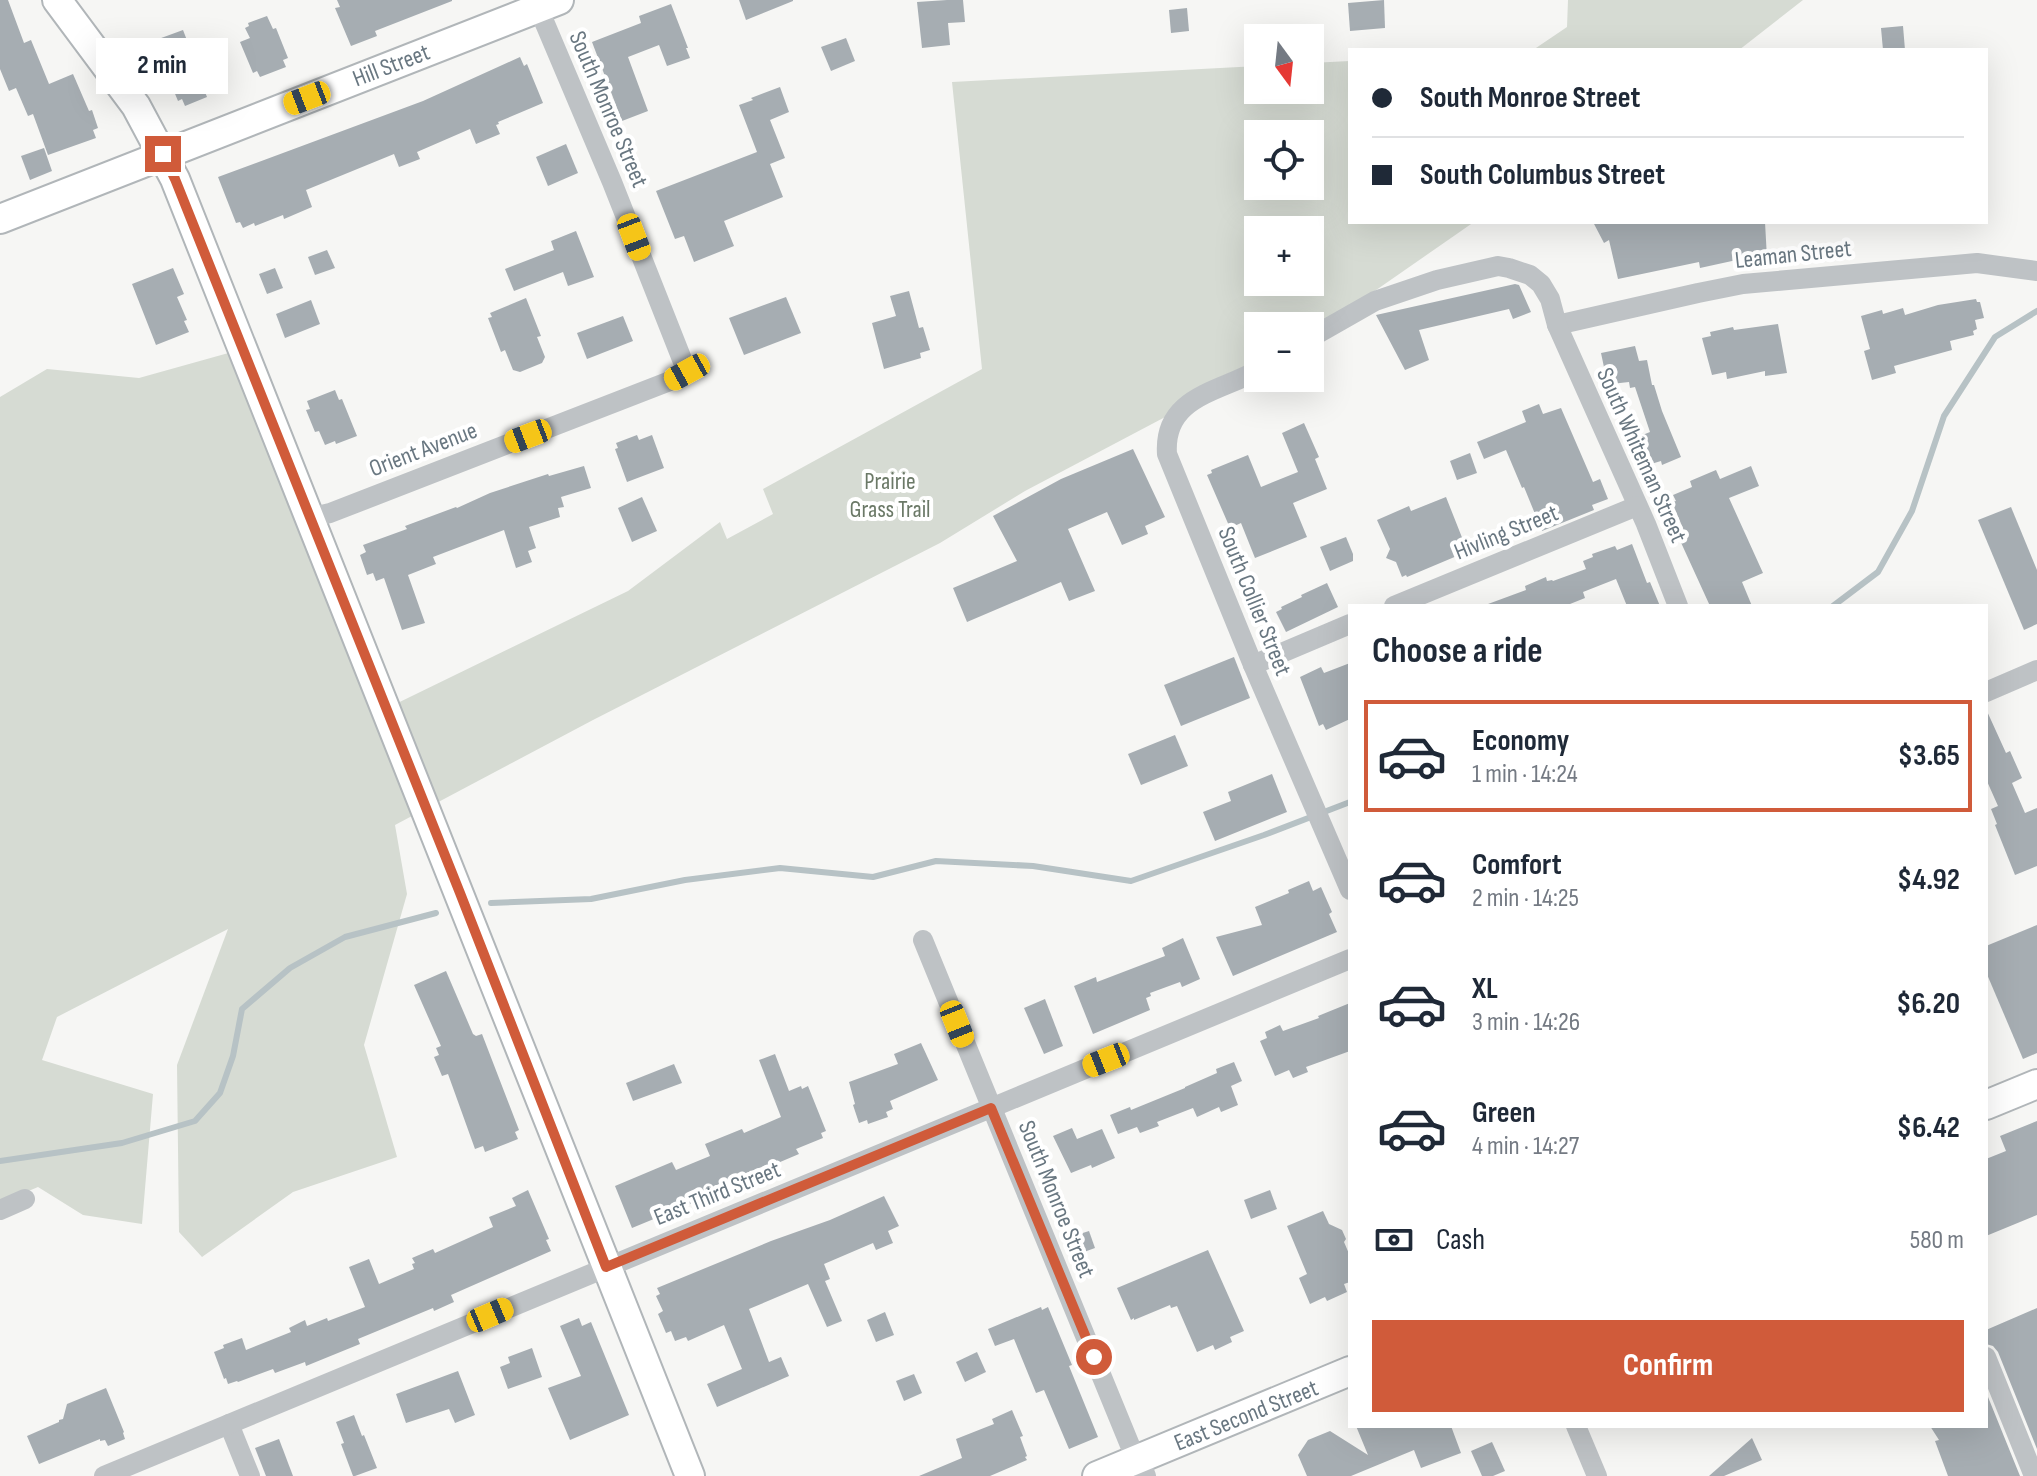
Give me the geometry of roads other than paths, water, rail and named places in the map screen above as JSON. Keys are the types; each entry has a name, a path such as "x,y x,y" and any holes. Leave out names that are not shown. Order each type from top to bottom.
{"street":[{"path":"57,0 136,106 175,179 690,1476"},
{"name":"Hill Street","path":"0,219 544,3"},
{"name":"South Monroe Street","path":"544,3 687,372"},
{"name":"Leaman Street","path":"1557,325 1743,284 1977,263 2037,271"},
{"path":"1324,329 1375,301 1437,280 1498,266 1530,275 1541,284 1550,299 1557,325"},
{"name":"South Whiteman Street","path":"1557,325 1677,604"},
{"name":"Orient Avenue","path":"309,518 330,513 687,372"},
{"name":"South Collier Street","path":"1244,376 1189,402 1170,429 1167,454 1348,886"},
{"name":"Hivling Street","path":"1399,604 1637,506"},
{"path":"1253,665 1348,625"},
{"path":"1988,691 2037,670"},
{"name":"South Monroe Street","path":"923,940 1141,1468"},
{"name":"East Third Street","path":"104,1476 1348,960"},
{"path":"1988,1104 2037,1084"},
{"path":"0,1210 25,1199"},
{"path":"1988,1362 2034,1476"},
{"name":"East Second Street","path":"1097,1476 1141,1468 1348,1372"},
{"path":"229,1424 250,1476"},
{"path":"1577,1428 1597,1476"}],"waterway":[{"path":"1836,604 1878,572 1912,511 1944,416 1995,337 2037,311"},
{"path":"491,903 591,899 685,880 780,868 873,877 936,861 1033,866 1131,881 1348,803"},
{"path":"0,1161 122,1143 195,1121 220,1093 233,1056 242,1009 290,968 345,937 436,913"}],"park label":[{"name":"Prairie Grass Trail","path":"890,495"}]}
